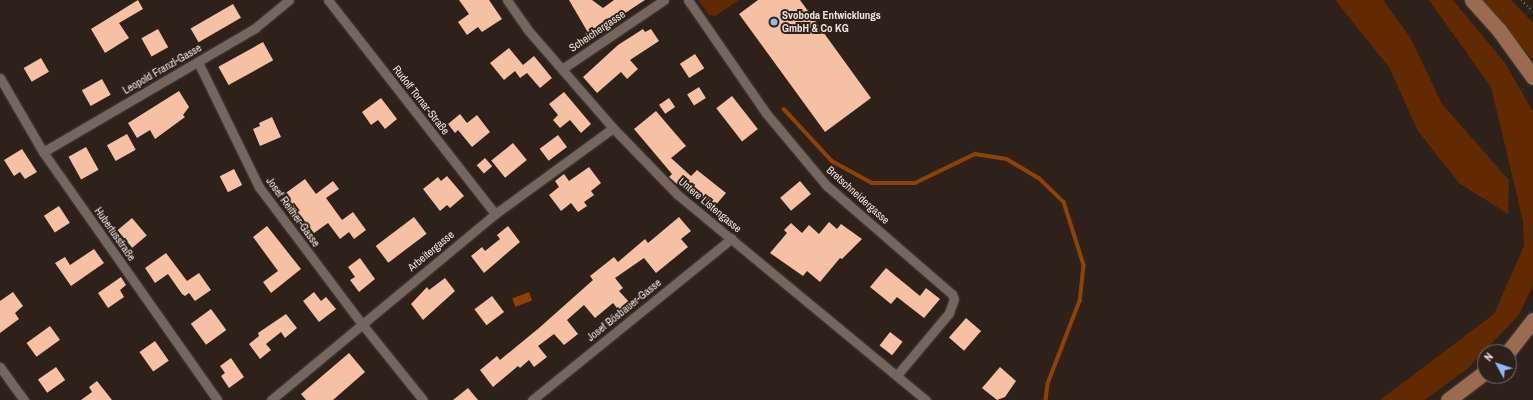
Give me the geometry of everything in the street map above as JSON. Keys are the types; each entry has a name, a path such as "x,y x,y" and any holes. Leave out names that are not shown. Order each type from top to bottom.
{"main road":[{"path":"1472,0 1499,30 1533,77"},
{"path":"1514,344 1533,320"},
{"path":"1448,400 1477,378"}],"street":[{"name":"Leopold Franzl-Gasse","path":"43,152 255,28 289,0"},
{"name":"Rudolf Tornar-Straße","path":"328,0 495,214"},
{"name":"Untere Listengasse","path":"507,0 562,69 613,128 678,195 732,238 926,400"},
{"name":"Scheichergasse","path":"562,69 664,0"},
{"name":"Bretschneidergasse","path":"688,0 766,113 826,185 952,294 954,299 949,313 897,375"},
{"name":"Josef Reither-Gasse","path":"198,62 259,187 362,324 423,400"},
{"name":"Hubertusstraße","path":"0,78 43,152 217,400"},
{"name":"Arbeitergasse","path":"271,400 495,214 613,128"},
{"name":"Josef Bösbauer-Gasse","path":"532,400 732,238"},
{"path":"0,367 24,400"}],"path":[{"path":"1521,0 1533,11"}],"shaded area":[{"path":"698,0 739,0 715,16 709,15"},
{"path":"1335,0 1383,0 1410,37 1442,104 1509,180 1508,214 1459,183 1418,131 1389,67"},
{"path":"1429,0 1453,0 1505,63 1533,112 1533,285 1519,315 1491,344 1477,344 1477,359 1467,369 1425,400 1380,400 1494,314 1524,246 1523,221 1491,87"},
{"path":"1482,0 1511,0 1533,23 1533,60"},
{"path":"529,292 532,300 515,307 512,298"}],"building":[{"path":"138,0 143,9 119,23 129,38 105,53 91,29"},
{"path":"459,0 489,0 502,19 482,32 478,27 467,35 458,22 469,14"},
{"path":"569,0 592,0 603,8 614,0 645,0 590,36"},
{"path":"758,0 800,0 871,98 825,132 739,14"},
{"path":"233,4 241,18 199,42 191,28"},
{"path":"158,29 168,47 152,57 141,38"},
{"path":"643,29 645,32 651,29 659,41 630,60 638,69 627,79 621,72 597,93 583,77 618,45"},
{"path":"263,42 273,60 229,85 218,67"},
{"path":"509,48 523,65 534,56 552,78 540,88 527,73 520,78 515,71 504,80 490,63"},
{"path":"695,54 704,68 689,78 680,64"},
{"path":"41,58 49,72 32,82 24,68"},
{"path":"102,79 111,95 91,106 82,90"},
{"path":"699,87 706,98 694,105 687,94"},
{"path":"179,91 189,107 183,115 185,117 155,139 150,130 137,138 128,123"},
{"path":"564,92 591,124 581,133 570,120 560,128 553,120 558,115 549,104"},
{"path":"732,96 758,129 742,141 716,108"},
{"path":"381,98 397,119 385,129 378,120 371,125 362,112"},
{"path":"669,98 675,107 665,114 659,105"},
{"path":"656,111 686,146 671,158 691,176 697,170 726,193 714,207 681,180 677,184 669,177 672,174 634,129"},
{"path":"460,114 467,123 477,115 490,132 472,147 458,130 455,133 448,124"},
{"path":"272,117 281,137 260,146 253,129 260,126 259,123"},
{"path":"127,134 136,150 116,161 107,145"},
{"path":"558,135 567,147 549,161 540,149"},
{"path":"513,143 527,160 505,178 491,161"},
{"path":"86,147 99,170 81,179 69,157"},
{"path":"22,149 37,172 25,179 20,172 14,176 4,160"},
{"path":"485,158 492,166 484,174 477,165"},
{"path":"589,167 601,183 591,191 594,195 584,202 587,206 578,212 571,203 561,211 549,195 559,187 555,181 564,174 569,181"},
{"path":"234,169 242,185 228,192 220,176"},
{"path":"447,176 464,196 450,208 447,205 440,211 423,189 438,177 441,181"},
{"path":"305,179 316,194 333,181 339,189 326,198 342,220 353,212 366,230 354,239 349,232 340,239 328,223 314,233 283,195"},
{"path":"800,181 811,194 791,211 780,198"},
{"path":"59,206 70,223 55,233 44,216"},
{"path":"414,217 427,234 388,263 376,246"},
{"path":"679,217 691,231 681,239 688,247 656,273 644,258 615,278 623,288 619,291 630,303 620,312 613,303 595,318 584,305 567,320 578,334 564,345 554,334 538,346 547,357 534,367 529,360 520,368 518,366 493,387 480,370 497,356 500,360 539,328 593,280 590,276 614,257 618,262 645,239 648,243"},
{"path":"132,218 147,236 132,248 117,230"},
{"path":"829,222 837,229 841,224 862,239 842,259 840,258 820,282 807,271 803,276 770,253 787,233 784,230 791,223 802,233 809,225 819,234"},
{"path":"267,226 301,269 271,293 263,282 278,271 253,237"},
{"path":"508,226 520,242 484,273 471,256 482,247 485,251 500,239 497,235"},
{"path":"94,249 104,263 71,286 55,263 65,257 70,265"},
{"path":"166,253 187,281 199,273 211,290 195,301 189,293 185,296 182,294 168,274 155,283 145,268"},
{"path":"360,258 375,279 359,292 350,280 355,277 348,267"},
{"path":"886,268 920,296 926,288 940,299 924,318 897,297 891,304 870,287"},
{"path":"121,277 126,285 120,290 124,297 108,308 98,293"},
{"path":"445,278 455,291 423,320 411,304 427,287 429,290"},
{"path":"13,292 23,306 15,313 19,319 0,333 0,301"},
{"path":"314,292 321,301 326,297 336,309 319,322 303,301"},
{"path":"492,296 504,312 486,325 474,309"},
{"path":"211,309 226,330 206,345 191,324"},
{"path":"286,314 297,328 285,338 281,332 266,344 271,350 260,359 249,344 259,336 258,333"},
{"path":"966,318 981,331 964,351 949,338"},
{"path":"50,326 60,340 37,357 27,343"},
{"path":"890,332 903,342 892,355 880,345"},
{"path":"155,341 169,361 153,372 139,352"},
{"path":"349,353 365,372 333,400 306,400 301,394"},
{"path":"231,358 244,377 229,388 221,376 225,373 220,366"},
{"path":"56,367 65,380 47,393 38,380"},
{"path":"1000,367 1016,381 1005,397 997,400 982,388"},
{"path":"97,381 112,400 81,400 92,392 89,387"},
{"path":"468,388 478,400 453,400"}],"waterway":[{"path":"784,109 832,161 872,183 915,183 975,154 1007,159 1039,178 1064,202 1084,265 1080,301 1048,384 1046,400"}],"place":[{"name":"Svoboda Entwicklungs GmbH & Co KG","path":"774,22"}]}
